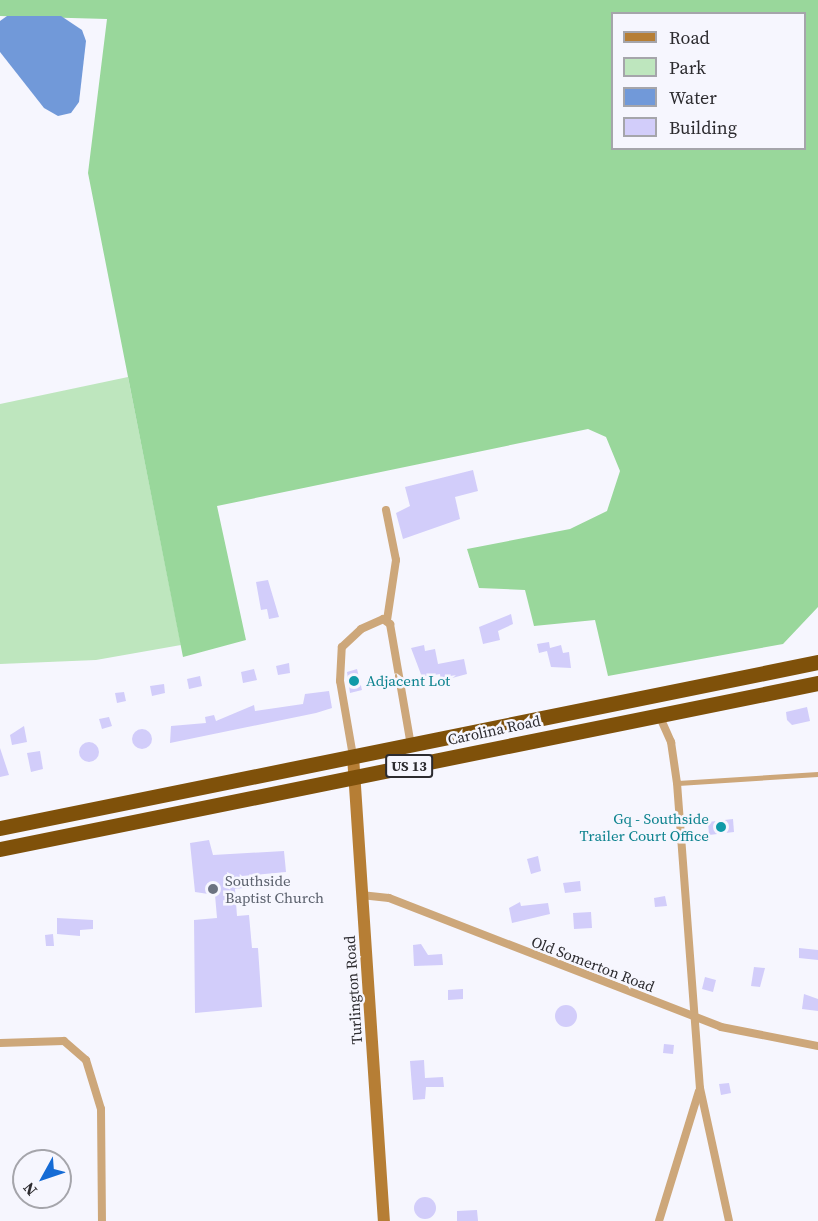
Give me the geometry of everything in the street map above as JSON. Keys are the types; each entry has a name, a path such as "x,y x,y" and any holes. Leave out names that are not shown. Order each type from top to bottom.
{"highway":[{"name":"Carolina Road","path":"0,828 818,662"},
{"name":"Carolina Road","path":"0,849 818,683"}],"street":[{"path":"386,510 396,560 387,620 411,745"},
{"path":"353,756 340,681 342,647 361,629 387,620"},
{"path":"659,715 671,742 677,783 700,1088 729,1221"},
{"name":"Turlington Road","path":"353,756 384,1221"},
{"name":"Old Somerton Road","path":"361,895 389,898 696,1018 747,1035 818,1046"},
{"path":"0,1043 64,1041 86,1060 102,1117 102,1221"},
{"path":"659,1221 700,1088"}],"lane":[{"path":"677,783 818,774"}],"green space":[{"path":"0,0 818,0 818,607 783,644 608,676 595,620 534,626 525,590 479,588 467,549 570,529 607,511 620,471 606,437 588,429 217,506 246,640 183,657 88,173 107,19 0,16"},
{"path":"128,377 181,645 96,660 0,664 0,404"}],"water":[{"path":"7,16 61,16 82,30 86,41 79,102 71,113 58,116 44,108 0,52 0,21"}],"building":[{"path":"473,470 478,491 455,497 460,519 403,539 396,513 410,506 405,487"},
{"path":"268,580 279,617 269,619 267,609 261,610 256,582"},
{"path":"511,614 513,624 498,631 500,640 483,644 479,627"},
{"path":"549,642 550,648 561,645 563,653 569,652 571,668 551,667 547,651 539,653 537,644"},
{"path":"424,645 425,651 435,649 438,664 464,659 467,674 441,681 440,674 422,677 411,648"},
{"path":"289,663 290,673 278,675 276,666"},
{"path":"254,669 257,680 243,683 241,672"},
{"name":"Adjacent Lot","path":"357,669 362,690 350,693 347,672"},
{"path":"200,676 202,686 189,689 187,679"},
{"path":"164,684 165,693 152,696 150,686"},
{"path":"329,691 332,708 170,743 171,726 206,723 205,717 214,715 216,721 254,705 255,711 303,704 305,694"},
{"path":"124,692 126,701 117,703 115,693"},
{"path":"807,707 810,721 792,725 787,720 786,712"},
{"path":"109,717 112,726 102,729 99,719"},
{"path":"24,726 27,742 12,745 10,735"},
{"path":"142,729 149,732 152,739 149,746 142,749 135,746 132,739 135,732"},
{"path":"85,742 93,742 99,748 99,756 93,762 85,762 79,756 79,748"},
{"path":"0,748 9,775 0,777"},
{"path":"40,751 43,769 31,772 27,753"},
{"name":"Gq - Southside Trailer Court Office","path":"733,819 734,832 709,835 708,822"},
{"path":"209,840 213,855 284,851 286,872 242,876 243,888 235,889 237,916 249,915 252,948 258,948 262,1007 195,1013 194,920 217,918 215,895 195,892 190,843"},
{"path":"538,856 541,871 531,874 527,859"},
{"path":"580,881 581,891 565,893 563,883"},
{"path":"665,896 667,906 655,907 654,898"},
{"path":"520,902 521,906 548,903 550,914 512,923 509,908"},
{"path":"591,912 592,928 574,929 573,913"},
{"path":"57,918 93,920 93,929 80,930 80,936 57,934"},
{"path":"53,934 54,946 46,946 45,935"},
{"path":"421,944 428,955 442,954 443,965 414,966 413,945"},
{"path":"799,948 818,950 818,960 799,958"},
{"path":"754,967 765,968 760,987 751,986"},
{"path":"705,977 716,980 713,992 702,989"},
{"path":"463,989 463,999 448,1000 448,990"},
{"path":"804,994 818,999 818,1011 802,1009"},
{"path":"566,1005 574,1008 577,1016 574,1024 566,1027 558,1024 555,1016 558,1008"},
{"path":"664,1044 674,1045 673,1054 663,1053"},
{"path":"424,1060 425,1078 443,1077 444,1087 426,1087 425,1099 413,1100 410,1061"},
{"path":"729,1083 731,1093 721,1095 719,1084"},
{"path":"425,1197 433,1200 436,1208 433,1216 425,1219 417,1216 414,1208 417,1200"},
{"path":"477,1210 478,1221 457,1221 457,1211"}],"place":[{"name":"Adjacent Lot","path":"354,681"},
{"name":"Gq - Southside Trailer Court Office","path":"721,827"},
{"name":"Southside Baptist Church","path":"213,889"}]}
